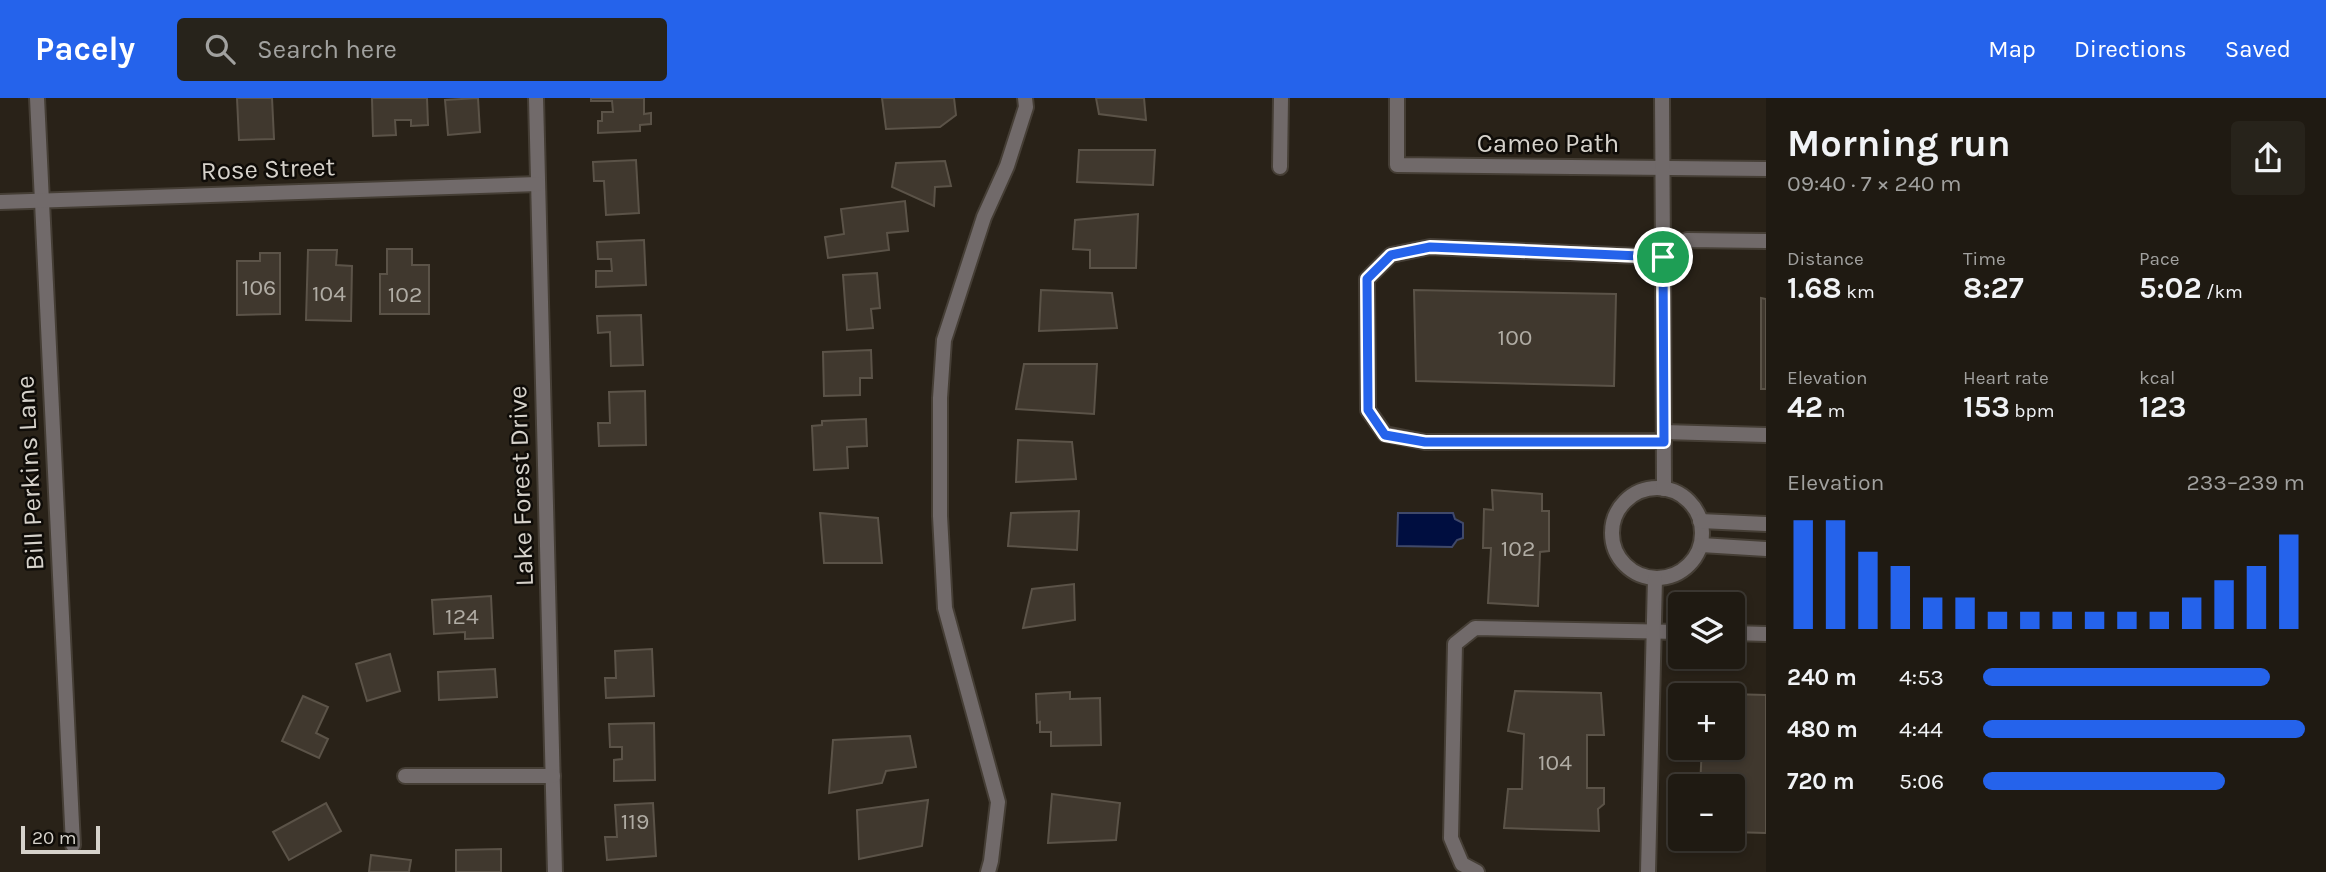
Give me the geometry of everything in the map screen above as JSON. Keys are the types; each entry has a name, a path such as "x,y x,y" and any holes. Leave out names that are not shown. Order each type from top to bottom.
{"street":[{"name":"Bill Perkins Lane","path":"37,98 73,845"},
{"name":"Lake Forest Drive","path":"536,98 555,872"},
{"path":"988,872 999,802 945,608 940,516 940,398 944,340 984,217 1007,166 1026,107 1025,98"},
{"path":"1280,167 1281,98"},
{"name":"Cameo Path","path":"1397,98 1397,165 1766,169"},
{"path":"1662,98 1664,489"},
{"name":"Rose Street","path":"0,202 538,184"},
{"path":"1766,241 1687,240 1663,257 1430,247 1391,255 1367,279 1368,410 1385,435 1425,442 1766,435"},
{"path":"1649,489 1664,489 1678,494 1690,503 1700,521 1701,545 1694,559 1684,569 1670,576 1656,578 1641,575 1629,568 1619,557 1614,544 1612,530 1624,503 1635,494 1649,489"},
{"path":"1700,521 1766,524"},
{"path":"1701,545 1766,549"},
{"path":"1648,872 1656,578"},
{"path":"1477,872 1462,864 1451,838 1455,644 1475,628 1668,632"},
{"path":"1745,633 1766,634"},
{"path":"405,776 553,776"}],"shaded area":[{"path":"1398,513 1453,513 1455,519 1463,523 1463,538 1457,540 1452,547 1397,546"}],"building":[{"path":"237,98 272,98 274,139 239,140"},
{"path":"372,98 427,98 428,125 411,126 411,120 395,120 396,135 373,136"},
{"path":"478,98 480,132 448,135 445,100"},
{"path":"591,98 644,98 644,114 651,113 651,124 640,125 640,131 598,133 598,121 602,121 602,112 613,112 612,101 591,101"},
{"path":"882,98 954,98 956,115 940,127 886,129"},
{"path":"1096,98 1144,98 1146,120 1099,114"},
{"path":"1079,150 1155,150 1153,185 1077,182"},
{"path":"636,160 639,213 606,215 604,181 594,181 593,162"},
{"path":"945,161 951,186 935,187 934,206 892,187 896,163"},
{"path":"905,201 908,231 887,233 889,250 828,258 825,237 844,234 841,209"},
{"path":"1138,214 1136,268 1090,268 1090,250 1073,249 1075,220"},
{"path":"644,240 646,285 596,287 596,271 612,271 611,259 598,259 597,242"},
{"path":"387,249 412,249 412,265 429,265 429,314 380,314 380,274 387,274"},
{"path":"308,250 337,250 336,265 352,266 351,321 306,320"},
{"path":"260,253 280,253 280,314 237,315 237,261 260,261"},
{"path":"877,273 880,308 871,309 873,328 847,330 843,275"},
{"path":"1041,290 1112,293 1117,328 1039,331"},
{"path":"1414,290 1616,294 1614,386 1416,381"},
{"path":"1761,298 1766,299 1766,389 1761,389"},
{"path":"641,315 643,365 611,366 610,332 598,333 597,316"},
{"path":"871,350 872,378 860,378 860,395 824,396 823,352"},
{"path":"1024,364 1097,364 1094,414 1016,409"},
{"path":"645,391 646,445 599,446 598,423 610,423 609,392"},
{"path":"866,419 867,446 847,447 848,468 814,470 812,426 822,425 822,421"},
{"path":"1018,440 1072,442 1076,479 1016,482"},
{"path":"1492,490 1542,494 1542,511 1549,511 1549,551 1540,552 1538,606 1488,603 1491,548 1483,548 1484,509 1493,510"},
{"path":"1079,511 1077,550 1008,546 1011,513"},
{"path":"820,513 878,518 882,563 824,563"},
{"path":"1074,584 1075,620 1023,628 1032,589"},
{"path":"491,596 493,638 465,639 465,632 434,634 432,600"},
{"path":"652,649 654,696 606,698 605,678 616,678 615,651"},
{"path":"390,654 400,691 367,701 356,664"},
{"path":"495,669 497,697 439,700 438,672"},
{"path":"1515,691 1601,693 1604,735 1587,735 1587,788 1604,788 1604,804 1598,809 1599,831 1504,828 1508,789 1522,789 1524,734 1508,731"},
{"path":"1070,692 1070,699 1100,698 1101,745 1051,746 1051,732 1040,732 1036,694"},
{"path":"1745,694 1766,695 1766,833 1745,832 1745,774 1701,774 1701,760 1745,760"},
{"path":"303,696 328,707 316,733 328,739 319,758 282,741"},
{"path":"654,723 655,780 614,781 614,760 622,759 622,747 610,747 609,724"},
{"path":"910,736 916,767 886,771 882,783 829,793 833,740"},
{"path":"1052,794 1120,803 1116,840 1048,843"},
{"path":"928,800 922,846 859,859 857,810"},
{"path":"326,803 341,831 289,860 273,832"},
{"path":"653,803 656,856 607,860 605,837 617,837 615,805"},
{"path":"501,849 501,872 456,872 456,850"},
{"path":"371,855 411,860 409,872 369,872"}],"route":[{"path":"1430,247 1663,257 1664,442 1425,442 1385,435 1368,410 1367,279 1391,255 1430,247"}]}
